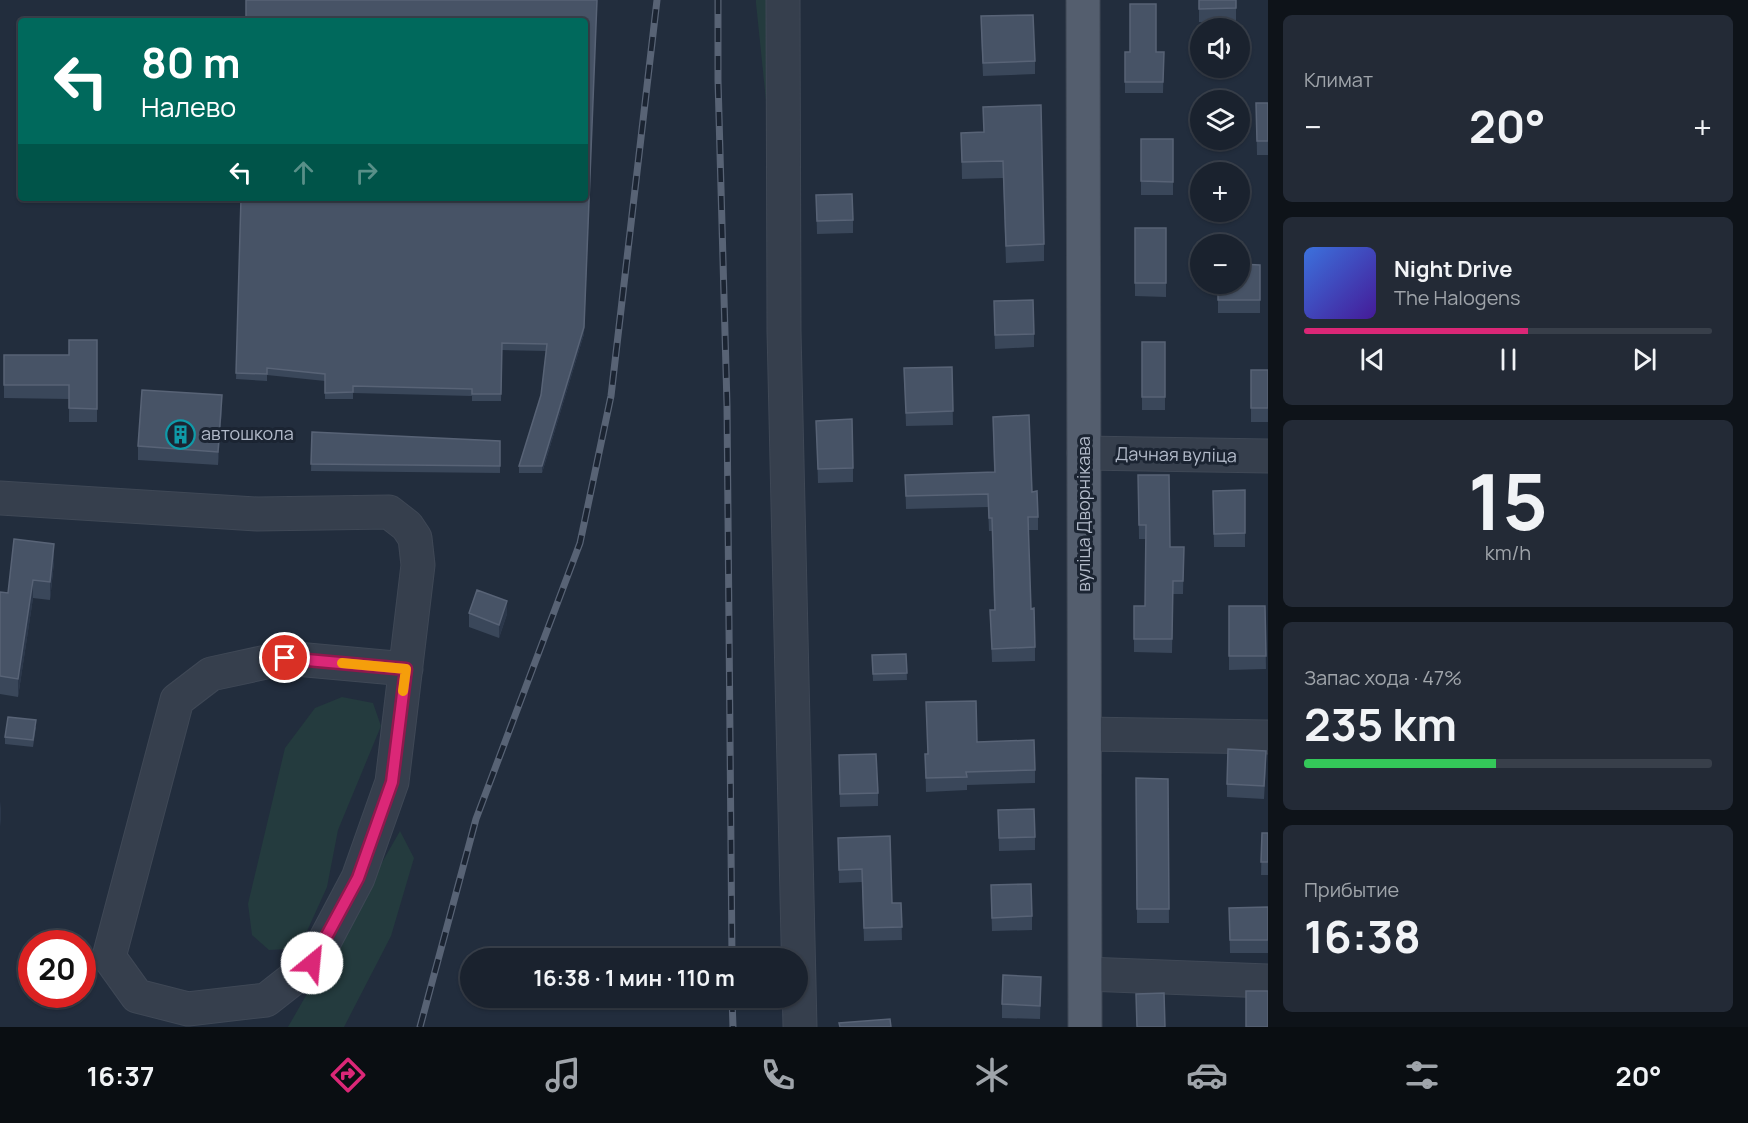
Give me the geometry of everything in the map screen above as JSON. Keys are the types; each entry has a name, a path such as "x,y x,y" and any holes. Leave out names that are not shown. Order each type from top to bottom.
{"main road":[{"name":"вуліца Дворнікава","path":"1083,0 1085,1027"}],"street":[{"path":"783,0 784,331 800,1027"},
{"name":"Дачная вуліца","path":"1084,453 1268,456"},
{"path":"0,498 257,514 389,512 407,526 415,538 418,565 406,669 392,782 358,878 312,963 266,1000 188,1010 137,996 109,957 177,700 211,674 285,658 406,669"},
{"path":"1085,734 1268,737"},
{"path":"1086,974 1268,981"}],"green space":[{"path":"756,0 770,0 770,140 756,3"},
{"path":"342,697 373,703 381,726 338,830 327,887 307,931 286,949 269,950 252,935 248,904 285,748 315,708"},
{"path":"400,831 414,858 391,936 344,1027 288,1027"}],"building":[{"path":"246,0 597,0 584,327 542,466 519,466 541,395 547,344 502,343 501,394 472,394 472,389 353,386 353,392 325,393 325,374 267,368 267,374 236,373 241,201 588,201 588,18 246,18"},
{"path":"1199,0 1236,0 1236,8 1199,9"},
{"path":"1130,4 1156,4 1156,52 1164,52 1163,82 1125,82 1125,52 1130,52"},
{"path":"1033,15 1035,61 983,63 981,16"},
{"path":"1256,103 1268,103 1268,141 1257,141"},
{"path":"1041,105 1044,244 1006,246 1003,161 962,162 961,133 984,132 983,107"},
{"path":"1141,139 1173,139 1173,182 1141,181"},
{"path":"852,194 853,220 817,221 816,195"},
{"path":"1135,228 1166,228 1166,283 1135,283"},
{"path":"1250,265 1260,265 1260,300 1218,300 1218,294 1250,294"},
{"path":"1033,300 1034,334 995,335 994,301"},
{"path":"69,340 97,340 97,409 69,408 69,385 4,385 4,355 69,355"},
{"path":"1142,342 1165,342 1165,397 1142,397"},
{"path":"952,367 953,411 906,413 904,368"},
{"path":"1251,370 1268,370 1268,408 1251,408"},
{"name":"автошкола","path":"142,390 222,395 218,452 138,446"},
{"path":"1029,415 1032,492 1037,491 1038,517 1028,517 1031,609 1034,608 1035,647 992,649 990,610 995,610 992,518 989,518 988,494 906,496 905,475 995,472 993,417"},
{"path":"852,419 853,468 818,469 816,421"},
{"path":"312,432 500,441 500,466 311,464"},
{"path":"1138,475 1169,475 1170,547 1184,547 1183,581 1173,581 1172,639 1134,639 1134,606 1145,606 1146,525 1139,525"},
{"path":"1245,490 1245,533 1214,534 1213,491"},
{"path":"14,539 54,544 50,582 33,580 18,679 0,676 0,592 8,593"},
{"path":"477,590 507,601 499,625 469,613"},
{"path":"1229,606 1265,606 1266,656 1229,656"},
{"path":"906,654 907,673 873,674 872,655"},
{"path":"976,701 977,742 1034,740 1035,770 966,772 967,777 926,778 925,754 928,754 926,702"},
{"path":"8,717 36,720 33,740 5,737"},
{"path":"1228,749 1266,751 1264,786 1227,784"},
{"path":"876,754 878,793 840,794 839,755"},
{"path":"1136,778 1168,779 1169,909 1137,909"},
{"path":"1034,809 1035,837 999,838 998,810"},
{"path":"1262,833 1268,833 1268,862 1261,862"},
{"path":"890,836 892,903 901,903 902,927 864,928 862,869 839,870 838,838"},
{"path":"1031,884 1032,916 992,918 991,885"},
{"path":"1268,907 1268,940 1230,940 1229,908"},
{"path":"1003,975 1041,977 1040,1006 1002,1004"},
{"path":"1246,991 1268,991 1268,1027 1246,1027"},
{"path":"1164,993 1165,1027 1137,1027 1136,994"},
{"path":"890,1019 891,1027 840,1027 839,1023"}],"railway":[{"path":"420,1027 476,819 580,543 611,396 657,0"},
{"path":"718,0 727,405 732,948"},
{"path":"732,1008 733,1027"}],"slow traffic":[{"path":"342,663 406,669 403,691"}],"place":[{"name":"автошкола","path":"180,434"}],"route":[{"path":"285,658 406,669 392,782 358,878 312,963"}]}
